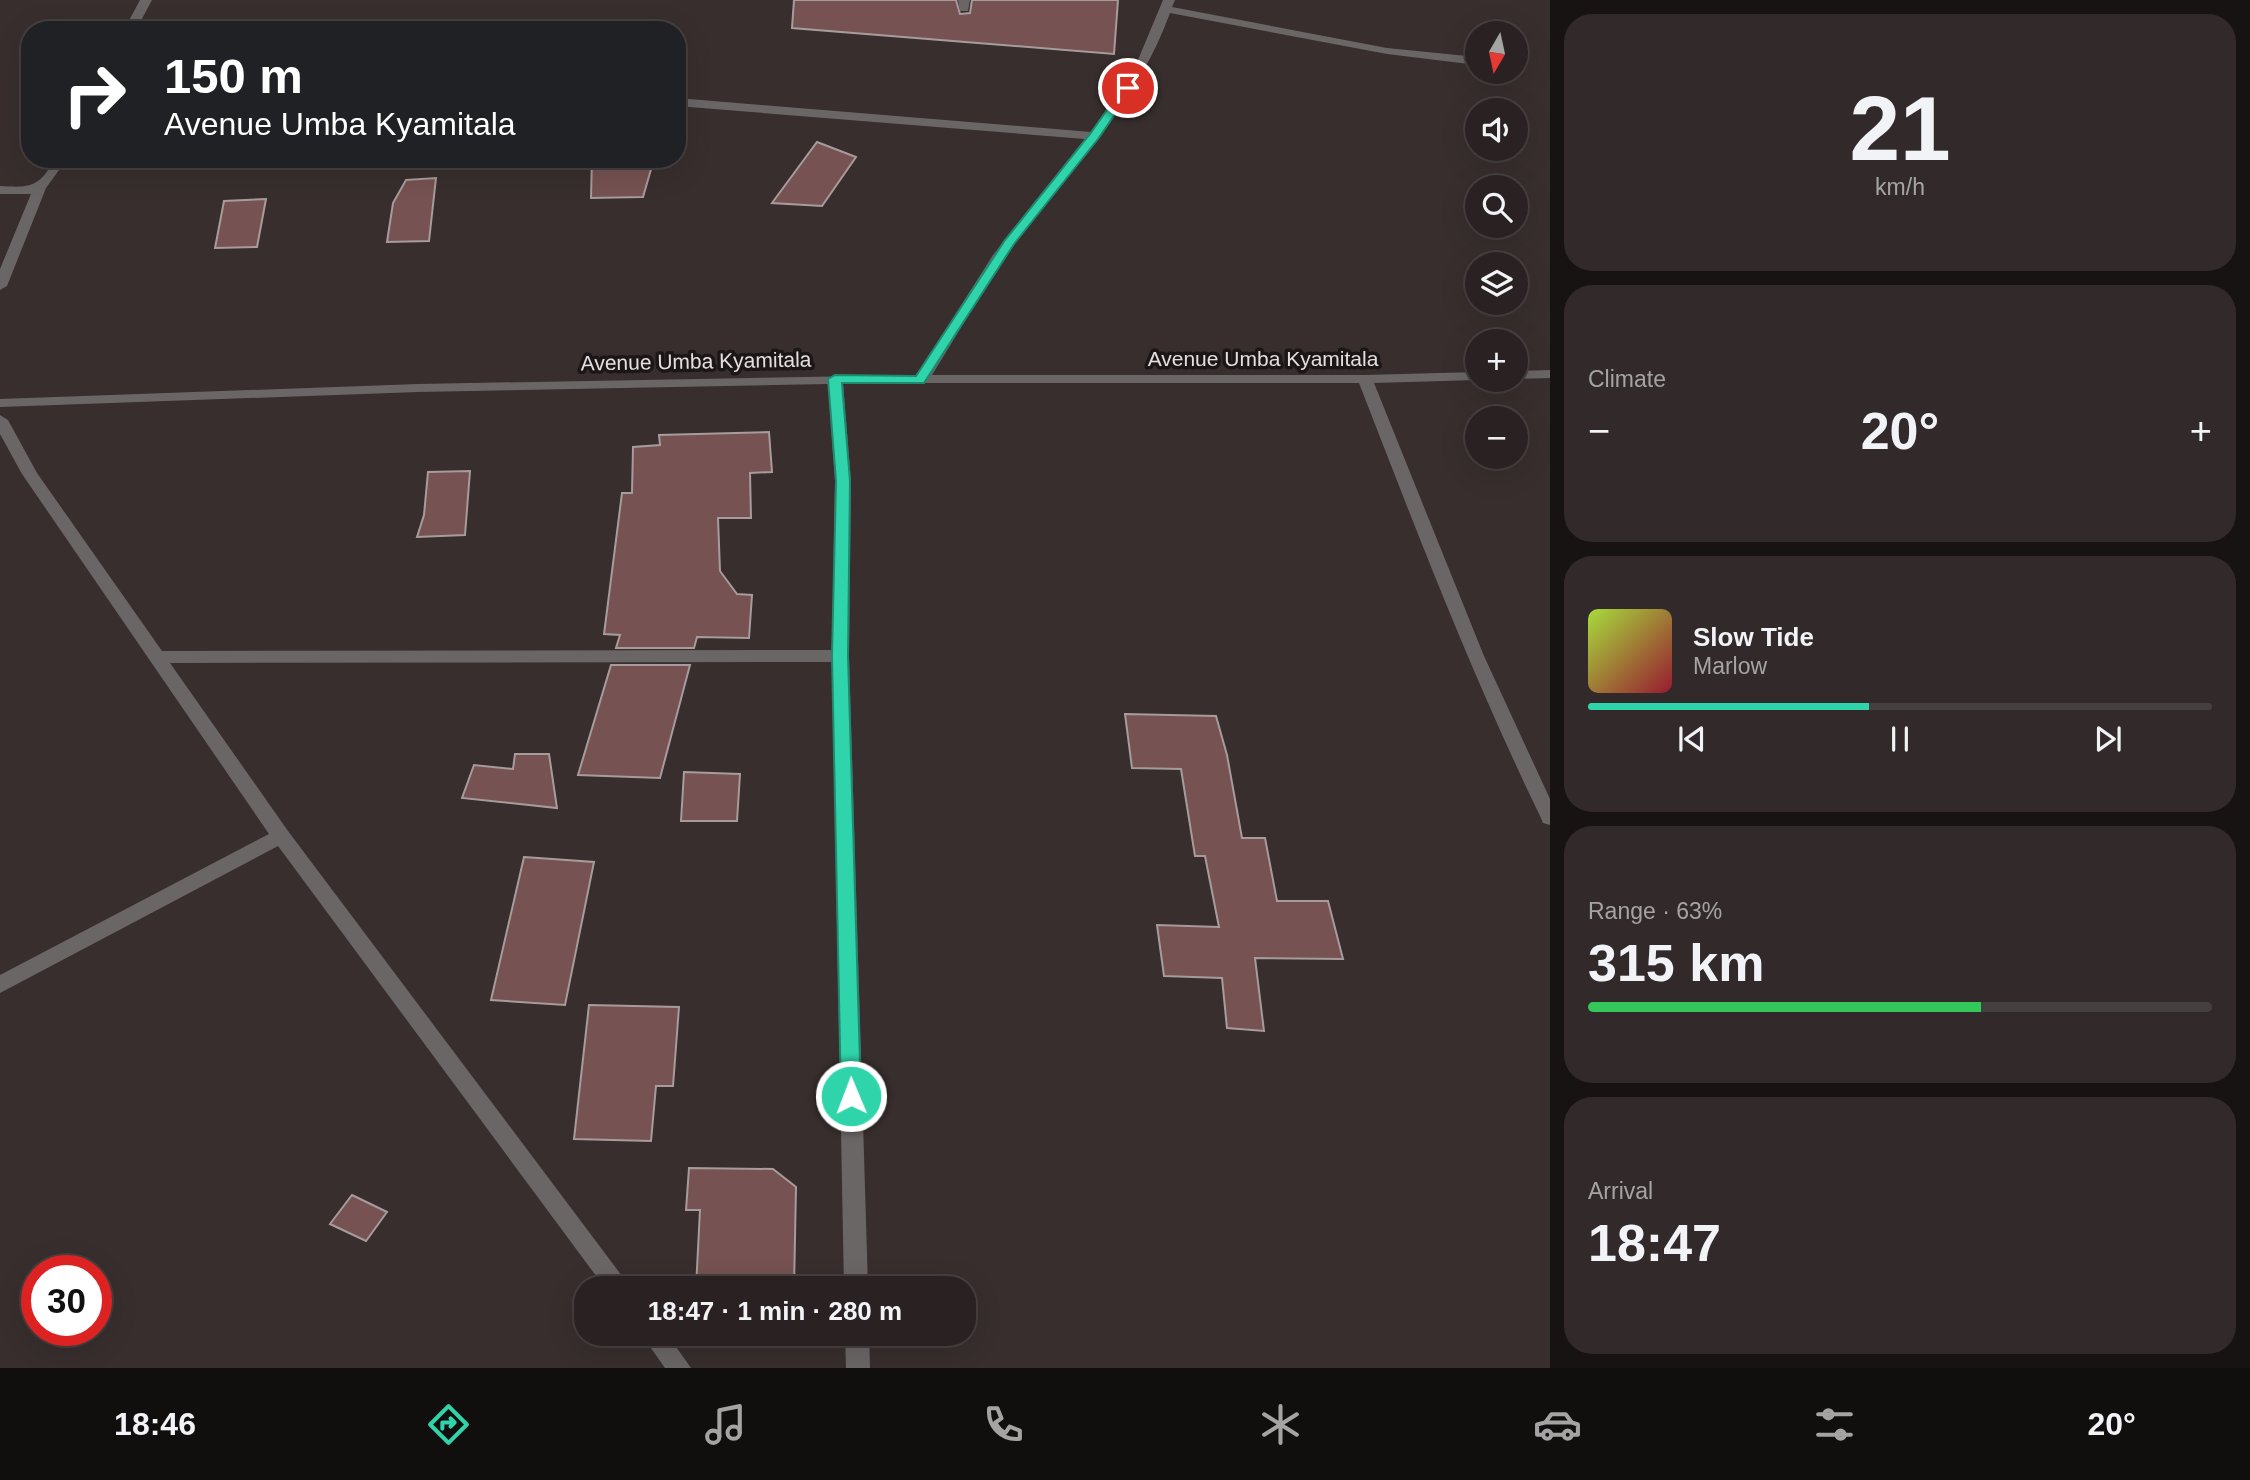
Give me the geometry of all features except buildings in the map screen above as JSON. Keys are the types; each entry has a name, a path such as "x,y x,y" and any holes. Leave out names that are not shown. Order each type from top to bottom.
{"street":[{"path":"135,21 146,0"},
{"path":"920,380 1009,242 1094,136 1128,88 1167,4 1387,51 1465,60"},
{"path":"686,103 1094,136"},
{"path":"0,191 20,192 40,188 50,181 56,168"},
{"path":"0,286 40,188"},
{"path":"1528,375 1550,374"},
{"name":"Avenue Umba Kyamitala","path":"0,403 418,388 835,379 1365,379 1465,376"},
{"path":"835,379 843,481 840,656 856,1276"},
{"path":"1365,379 1440,575 1515,749 1550,818"},
{"path":"0,420 30,474 281,836 610,1276"},
{"path":"156,657 840,656"},
{"path":"0,985 281,836"},
{"path":"662,1346 679,1368"},
{"path":"857,1346 858,1368"}],"route":[{"path":"851,1096 840,656 843,481 835,379 920,380 1009,242 1094,136 1128,88"}]}
